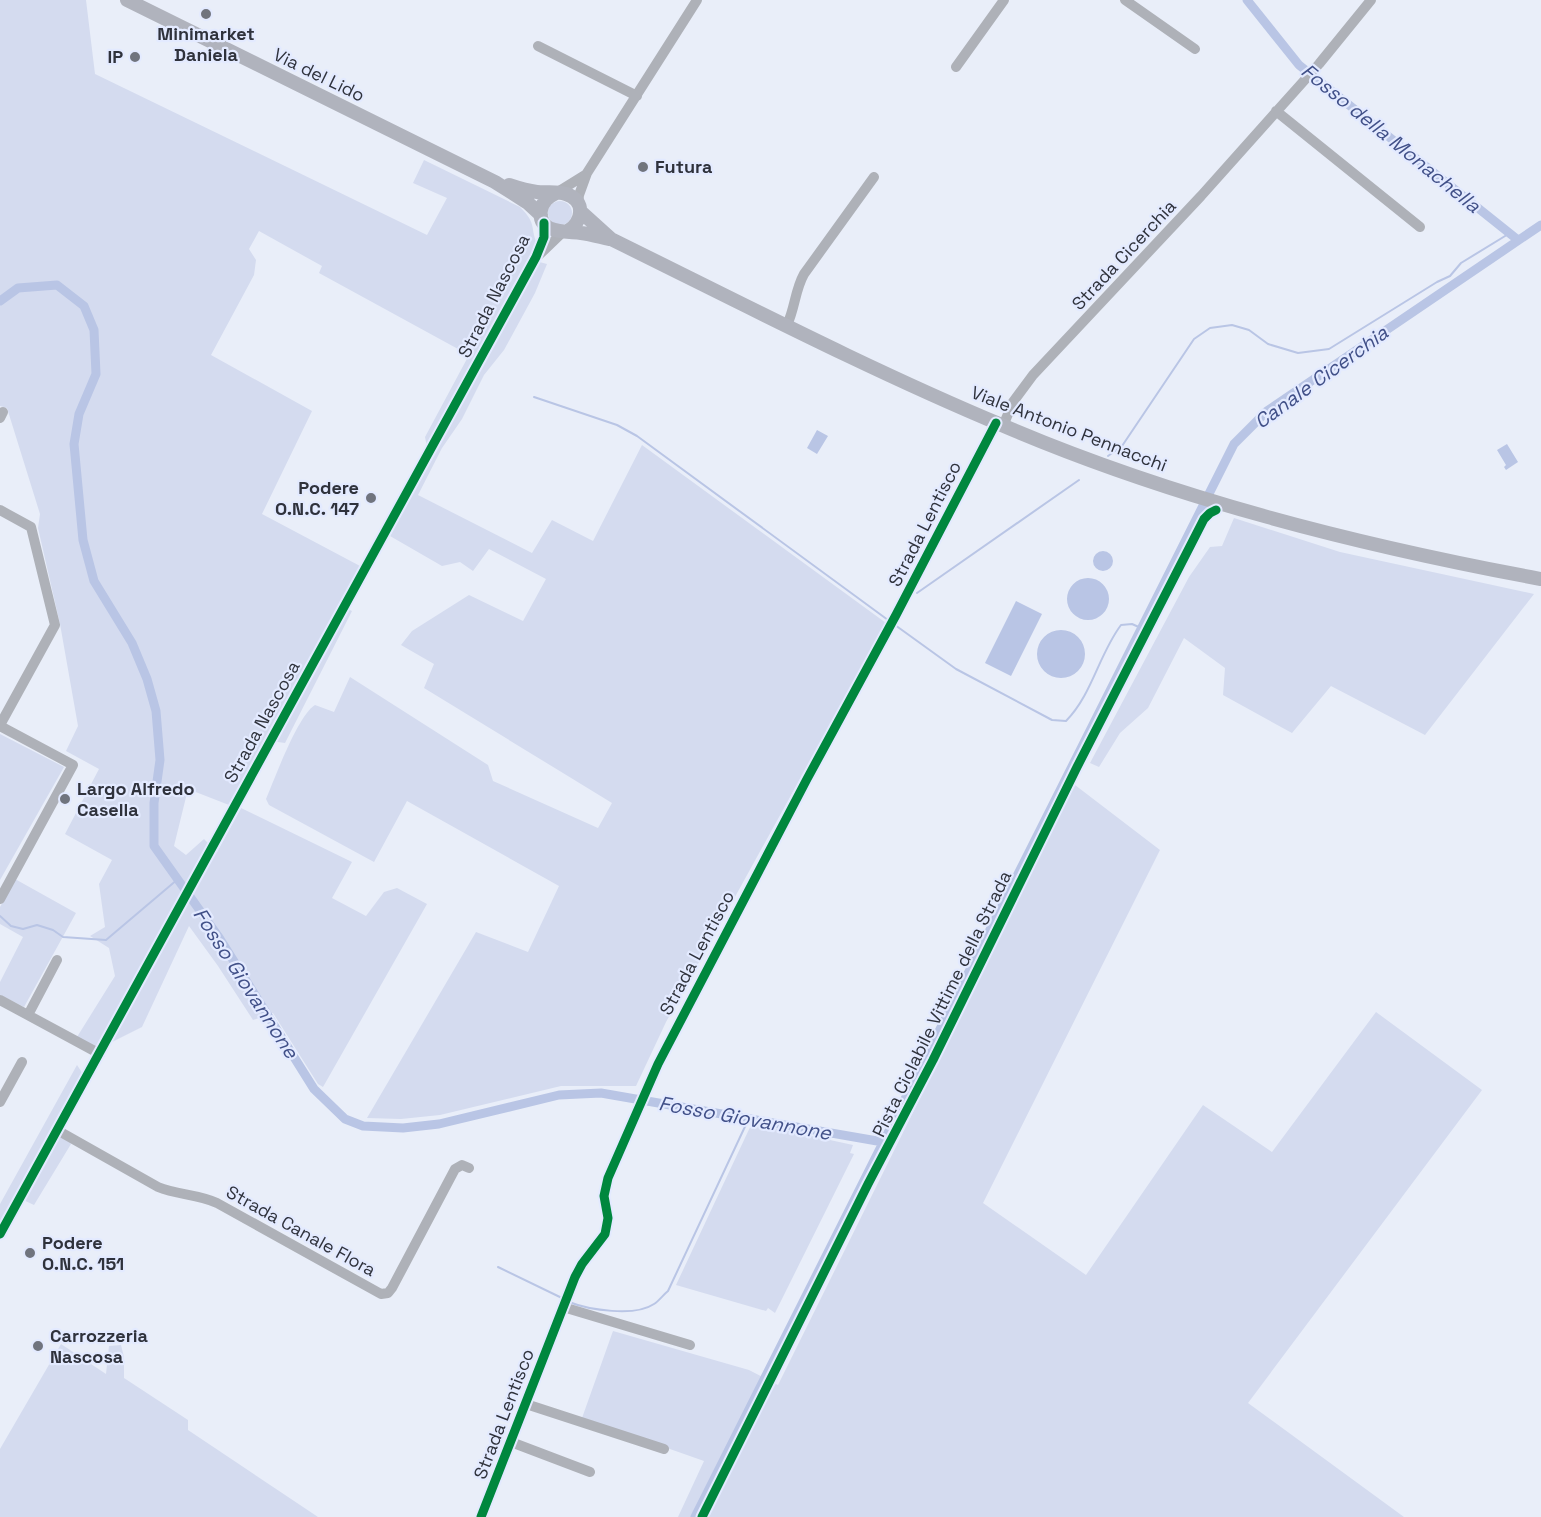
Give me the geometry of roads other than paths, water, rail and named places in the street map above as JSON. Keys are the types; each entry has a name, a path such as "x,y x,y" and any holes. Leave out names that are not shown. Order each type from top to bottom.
{"main road":[{"name":"Via del Lido","path":"127,0 495,182 528,203 542,219"},
{"name":"Via del Lido","path":"495,182 535,192 556,193"},
{"path":"556,193 567,194 579,208 578,223 565,232 555,232 548,228 542,219 543,204 546,199 556,193"},
{"name":"Viale Antonio Pennacchi","path":"579,208 611,239"},
{"name":"Viale Antonio Pennacchi","path":"565,232 611,239 914,387 1000,425 1102,464 1216,502 1384,547 1541,579"}],"street":[{"path":"579,208 579,195 587,173 697,0"},
{"path":"956,67 1004,0"},
{"path":"1125,0 1195,49"},
{"name":"Strada Cicerchia","path":"1000,425 1013,402 1033,375 1201,196 1320,64 1371,0"},
{"path":"538,46 637,96"},
{"path":"1276,111 1420,227"},
{"path":"556,193 587,173"},
{"path":"787,325 794,308 799,283 804,274 874,177"},
{"name":"Strada Nascosa","path":"0,1234 536,257 544,237 542,219"},
{"name":"Strada Nascosa","path":"536,257 565,232"},
{"name":"Strada Lentisco","path":"481,1517 568,1294 580,1267 607,1230 608,1218 604,1201 606,1186 646,1089 782,826 1000,425"},
{"path":"0,510 31,527 55,625 0,725 73,765 0,899"},
{"path":"28,1015 57,960"},
{"path":"0,1000 100,1054"},
{"path":"0,1102 22,1062"},
{"name":"Strada Canale Flora","path":"57,1130 158,1187 217,1203 381,1294 388,1293 392,1288 455,1169 462,1165 469,1168"},
{"path":"563,1307 690,1346"},
{"path":"526,1404 664,1449"},
{"path":"511,1442 590,1472"}],"waterway":[{"name":"Fosso della Monachella","path":"1247,0 1299,65 1518,240"},
{"name":"Canale Cicerchia","path":"695,1517 1234,444 1267,411 1541,225"},
{"path":"1108,456 1122,446 1194,339 1210,328 1232,325 1249,330 1268,344 1298,353 1329,349 1450,276 1461,263 1510,233"},
{"name":"Fosso Giovannone","path":"0,301 18,288 57,285 84,306 94,330 96,374 79,414 74,444 83,540 94,581 132,643 147,679 156,711 160,760 154,803 154,846 218,936 314,1089 345,1119 363,1126 403,1128 439,1124 559,1095 601,1093 883,1142"},
{"path":"534,397 617,425 637,436 888,620"},
{"path":"917,593 1079,480"},
{"path":"895,625 956,669 1052,720 1066,721 1075,711 1089,687 1113,636 1121,625 1132,624 1141,628"},
{"path":"0,916 11,926 23,929 37,925 53,930 63,937 106,940 178,879"},
{"path":"569,1302 600,1310 636,1310 654,1304 668,1291 749,1118"},
{"path":"498,1267 564,1299"}],"place":[{"name":"Minimarket Daniela","path":"206,14"},
{"name":"IP","path":"135,57"},
{"name":"Futura","path":"643,167"},
{"name":"Podere O.N.C. 147","path":"371,498"},
{"name":"Largo Alfredo Casella","path":"65,799"},
{"name":"Podere O.N.C. 151","path":"30,1253"},
{"name":"Carrozzeria Nascosa","path":"38,1346"}]}
